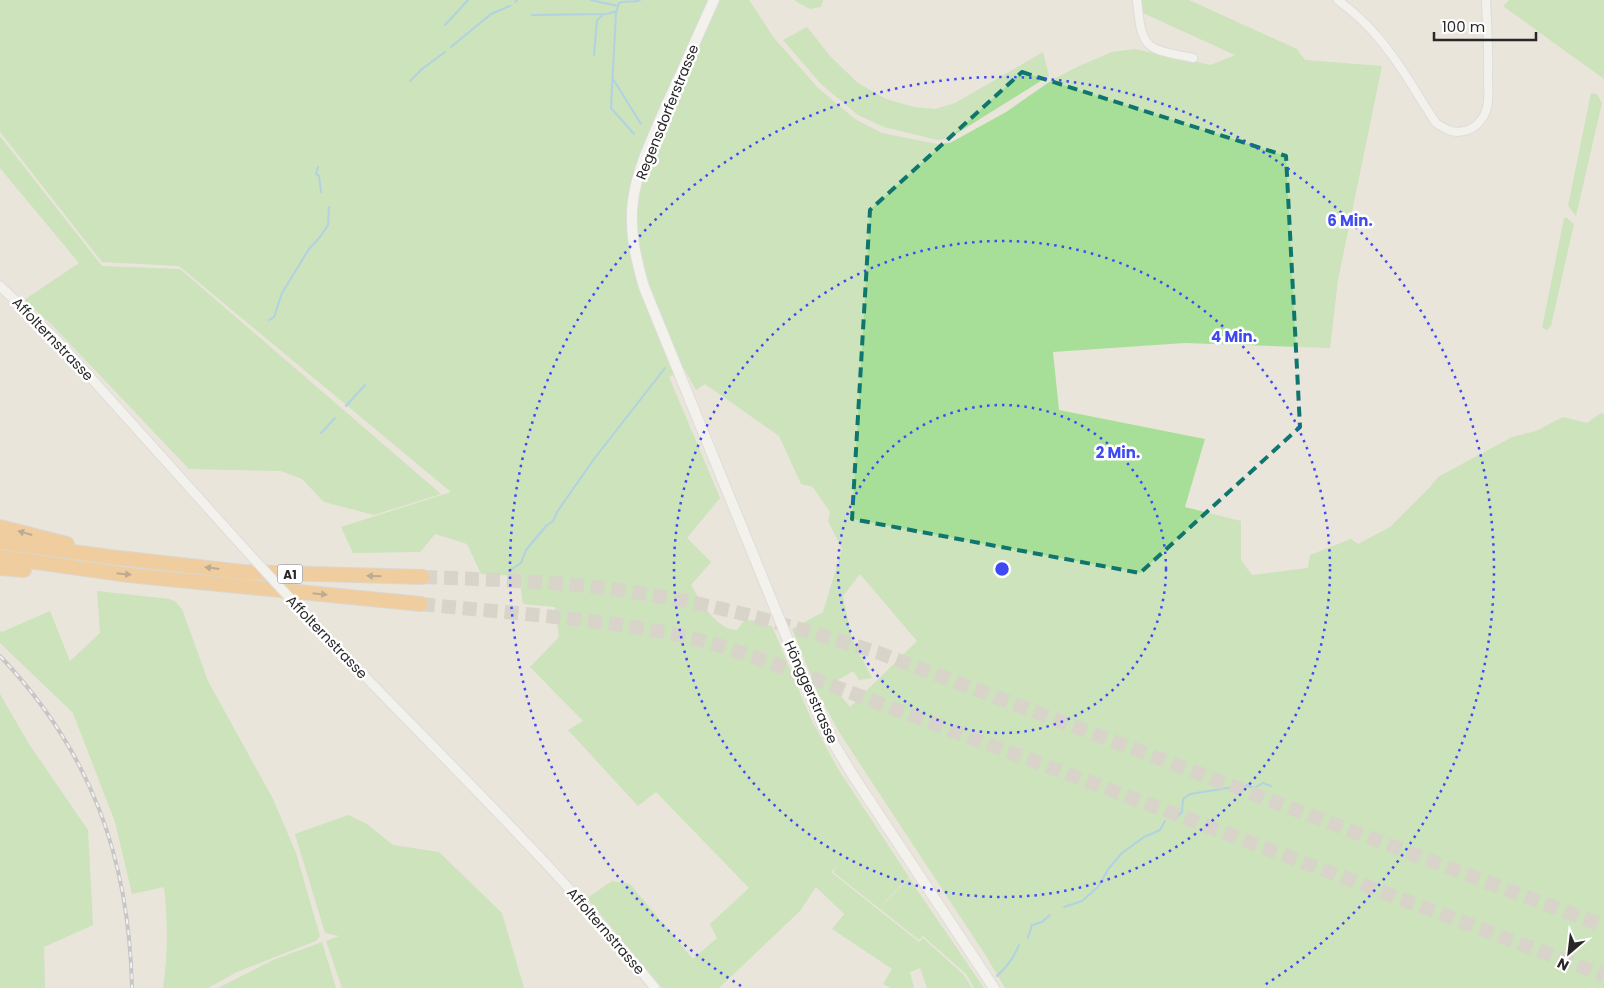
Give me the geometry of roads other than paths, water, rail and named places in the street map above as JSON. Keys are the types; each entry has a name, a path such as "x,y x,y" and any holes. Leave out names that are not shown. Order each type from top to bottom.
{"highway":[{"path":"0,526 56,541 132,555 158,562"},
{"name":"A1","path":"0,542 243,572 423,577"},
{"name":"A1","path":"0,558 76,568 421,604"},
{"path":"0,568 32,570 76,568"}],"main road":[{"name":"Regensdorferstrasse","path":"677,370 644,288 636,257 632,223 633,200 638,179 657,128 714,0"},
{"name":"Hönggerstrasse","path":"677,370 823,726 854,777 994,988"}],"street":[{"path":"1137,0 1141,33 1145,41 1151,47 1160,51 1193,58"},
{"path":"1338,0 1360,18 1375,34 1403,70 1436,123 1452,132 1469,130 1475,126 1485,112 1488,101 1489,56 1486,0"},
{"name":"Affolternstrasse","path":"0,286 56,339 298,607 561,879 620,945 655,988"}],"waterway":[{"path":"445,25 468,0"},
{"path":"591,0 618,6"},
{"path":"634,134 611,108 616,13 619,3 640,0"},
{"path":"451,47 491,14 510,6"},
{"path":"532,15 607,14 617,11"},
{"path":"594,55 597,20 604,14"},
{"path":"410,81 422,69 445,52"},
{"path":"613,79 641,124"},
{"path":"318,167 316,174 319,176 321,192"},
{"path":"269,320 274,317 282,293 309,249 328,225 329,207"},
{"path":"509,571 521,563 526,550 546,526 553,521 557,512 594,459 665,368"},
{"path":"346,406 365,385"},
{"path":"321,433 335,418"},
{"path":"1177,817 1182,812 1183,799 1190,794 1246,785 1254,788 1263,783 1271,786"},
{"path":"1064,907 1082,901 1098,887 1109,868 1122,853 1144,837 1160,830 1165,821"},
{"path":"1028,938 1032,925 1042,922 1050,915"},
{"path":"997,976 1010,962 1019,945"}],"tunnel":[{"path":"423,577 541,582 629,591 714,607 824,636 879,653 1604,926"},
{"path":"421,604 615,624 679,635 720,646 788,669 1604,975"}],"railway":[{"path":"0,656 32,692 59,730 81,769 99,809 113,851 123,894 129,940 132,988"}]}
